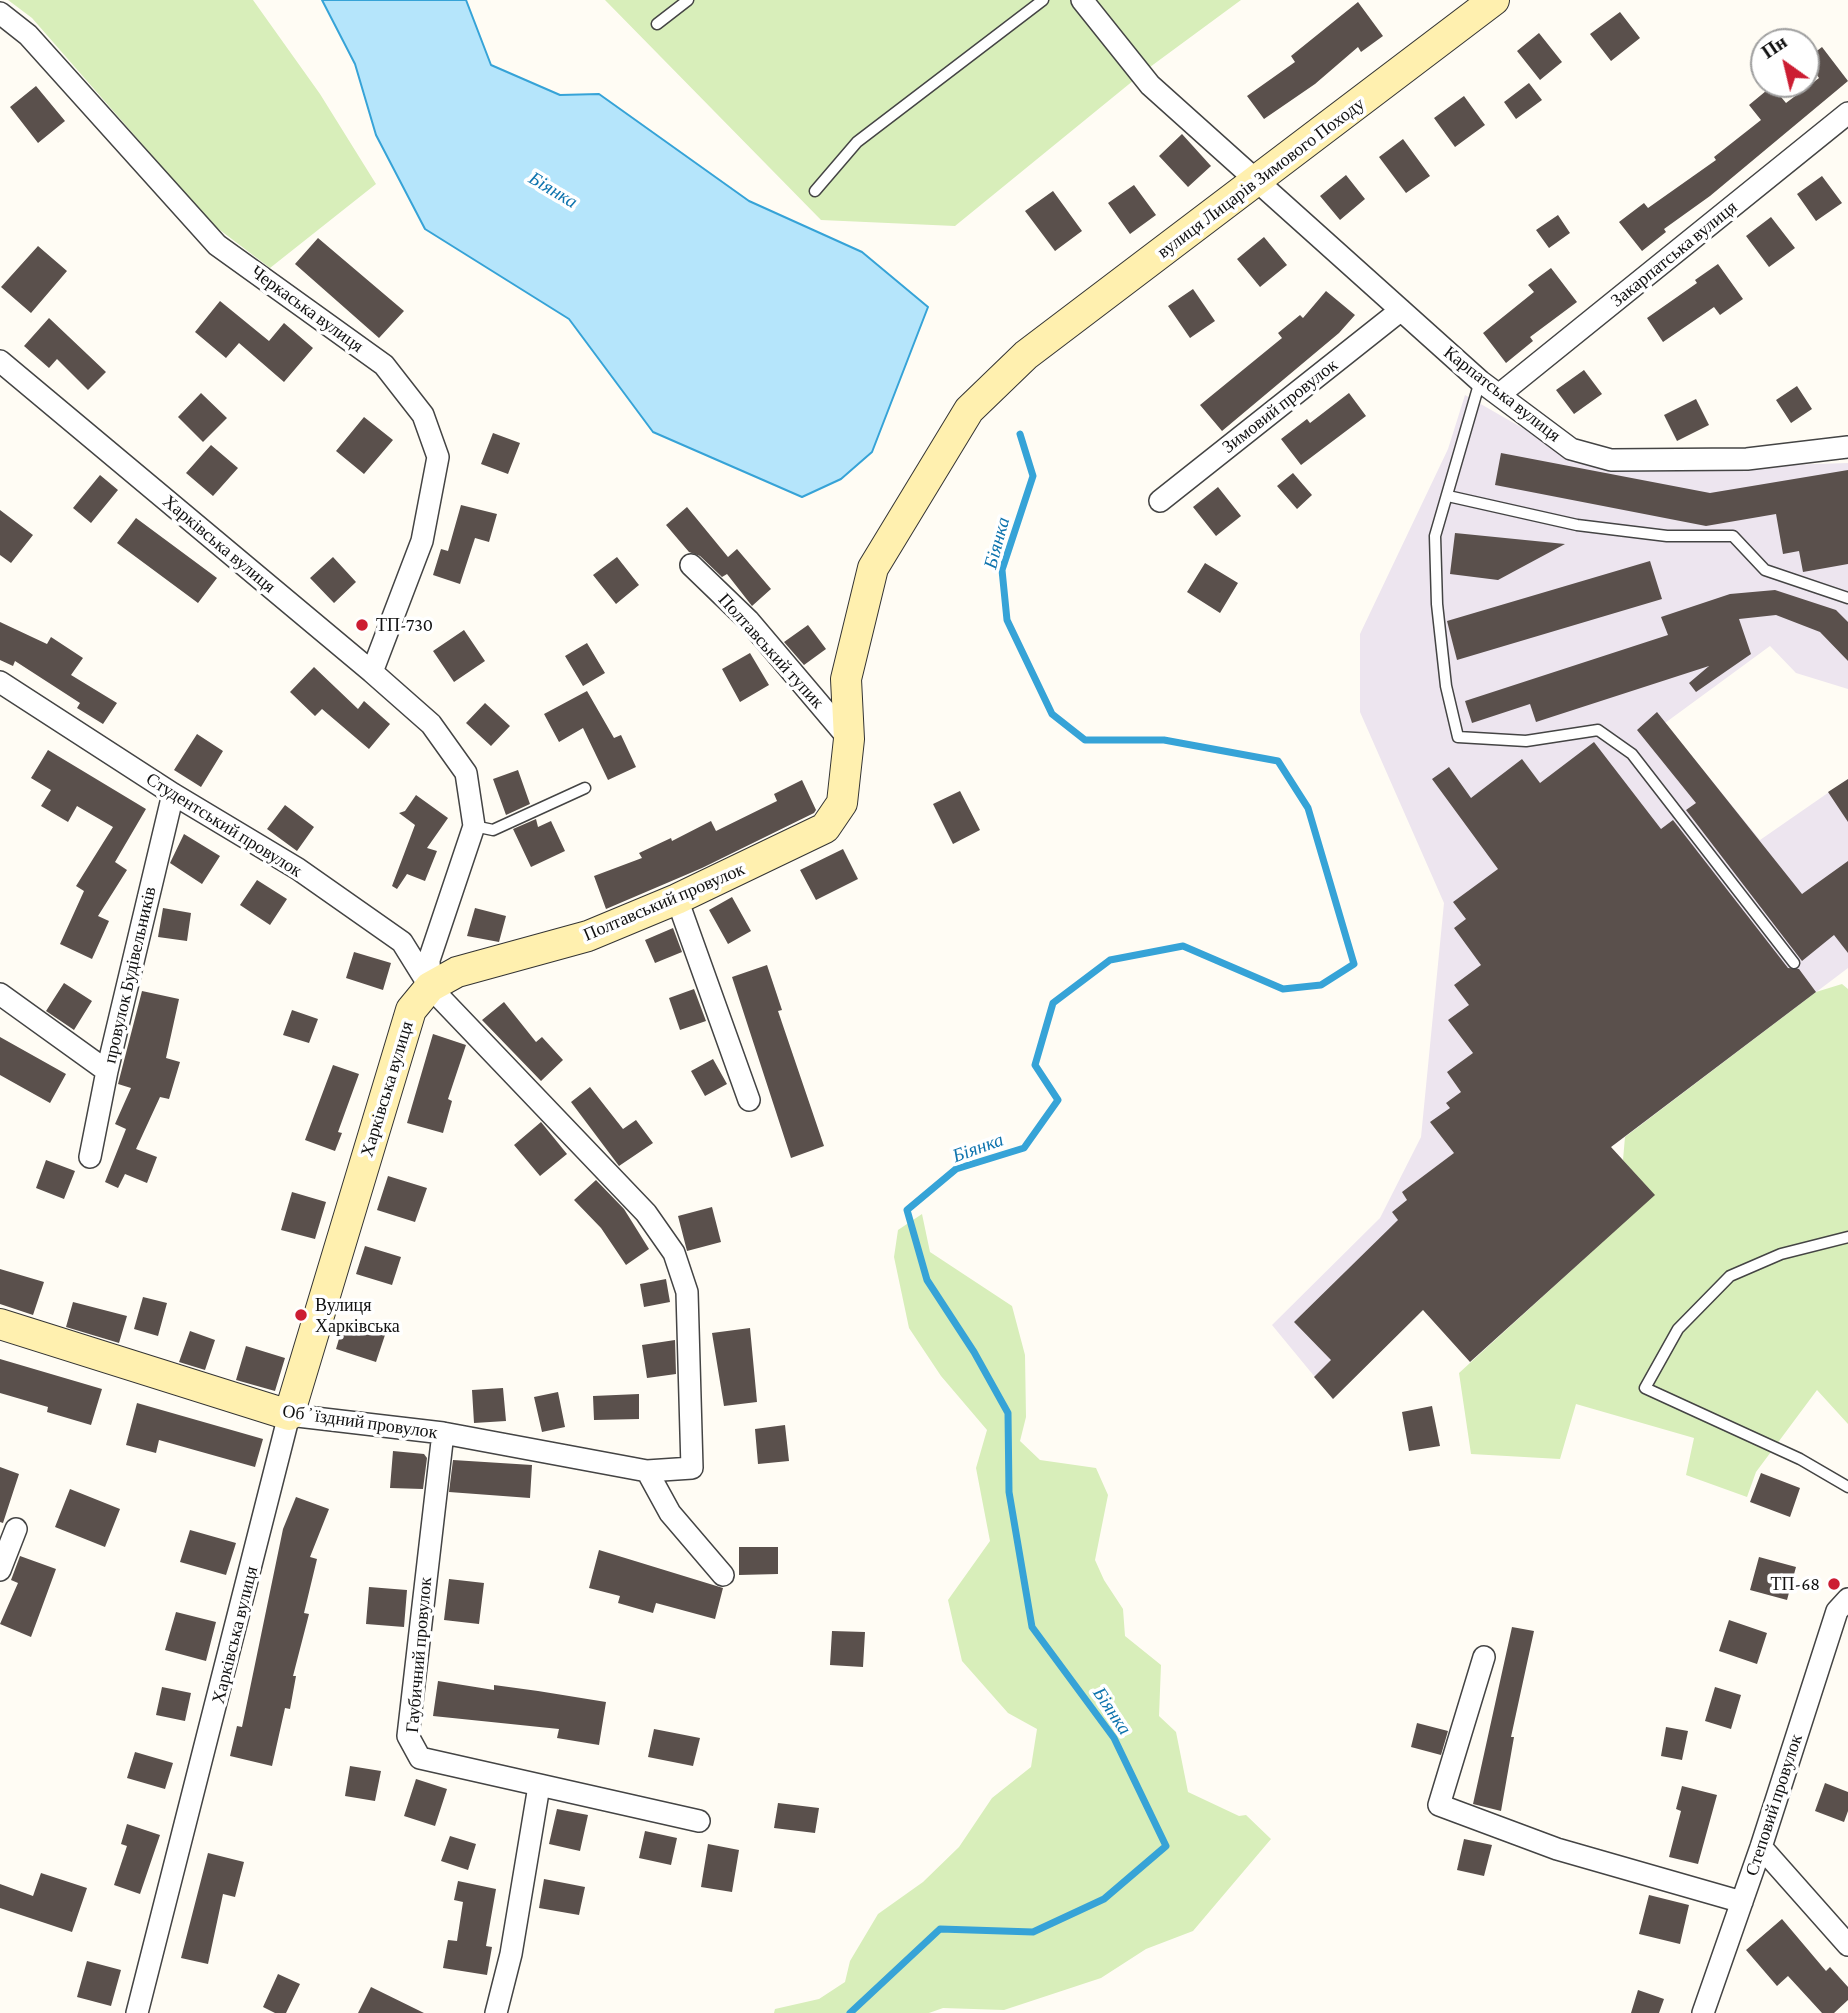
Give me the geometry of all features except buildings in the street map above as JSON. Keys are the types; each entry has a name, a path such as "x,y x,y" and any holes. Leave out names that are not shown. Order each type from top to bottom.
{"street":[{"name":"Карпатська вулиця","path":"1082,0 1150,85 1480,381 1571,449 1611,460 1747,459 1848,447"},
{"name":"вулиця Лицарів Зимового Походу","path":"842,803 849,739 846,679 873,568 969,410 1026,355 1494,0"},
{"name":"Черкаська вулиця","path":"0,13 28,35 217,245 384,365 423,415 438,457 422,541 372,672"},
{"name":"Закарпатська вулиця","path":"1500,394 1848,113"},
{"name":"Зимовий провулок","path":"1160,501 1401,310"},
{"name":"Харківська вулиця","path":"0,361 431,724 466,774 474,827 429,960 430,987 411,1010 289,1415 137,2013"},
{"name":"Полтавський тупик","path":"691,565 749,621 849,739"},
{"name":"Студентський провулок","path":"0,682 173,794 298,869 402,942 430,987"},
{"name":"провулок Будівельників","path":"90,1157 107,1071 173,794"},
{"name":"Полтавський провулок","path":"430,987 457,972 589,936 677,899 825,828 842,803"},
{"path":"677,899 749,1100"},
{"name":"Обʼїздний провулок","path":"0,1324 289,1415 443,1433 647,1471 692,1468 687,1292 674,1253 646,1213 430,987"},
{"path":"0,994 107,1071"},
{"name":"Гаубичний провулок","path":"443,1433 408,1736 420,1758 699,1821"},
{"path":"647,1471 670,1513 723,1575"},
{"path":"0,1570 16,1529"},
{"name":"Степовий провулок","path":"1703,2013 1761,1847 1837,1611 1848,1599"},
{"path":"1484,1657 1439,1805 1558,1849 1742,1902"},
{"path":"496,2013 511,1954 539,1786"},
{"path":"1761,1847 1848,1945"}],"lane":[{"path":"657,24 688,0"},
{"path":"815,191 857,142 1043,0"},
{"path":"1480,381 1435,536 1437,604 1446,685 1458,737 1525,741 1598,730 1632,754 1794,963"},
{"path":"1448,496 1577,525 1667,536 1732,536 1766,570 1848,598"},
{"path":"474,827 493,830 585,788"},
{"path":"1848,1237 1781,1254 1730,1276 1678,1329 1645,1388 1800,1459 1848,1487"}],"shaded area":[{"path":"1465,395 1573,457 1627,470 1848,463 1848,689 1796,673 1770,646 1665,723 1760,840 1848,779 1848,968 1508,1225 1333,1399 1272,1325 1380,1218 1421,1137 1444,903 1360,712 1360,634 1448,449"}],"green space":[{"path":"8,0 253,0 320,94 376,184 270,268 212,224 32,18"},
{"path":"605,0 1241,0 1150,67 955,226 821,220"},
{"path":"1842,984 1848,989 1848,1424 1817,1390 1756,1472 1747,1497 1686,1475 1694,1438 1576,1404 1560,1459 1471,1454 1459,1373 1654,1195 1623,1160 1625,1137 1816,992"},
{"path":"922,1214 930,1252 1012,1306 1025,1355 1026,1417 1020,1441 1040,1460 1096,1468 1108,1495 1095,1560 1104,1580 1123,1609 1125,1636 1161,1665 1159,1716 1176,1732 1188,1792 1239,1816 1246,1815 1271,1839 1193,1931 1146,1949 1101,1978 1004,2010 943,2008 929,2013 774,2013 775,2009 819,1999 845,1982 850,1961 878,1914 923,1882 959,1847 992,1798 1031,1767 1037,1729 1008,1713 962,1661 948,1600 990,1541 976,1468 987,1430 941,1376 909,1328 894,1257 898,1230"}],"water":[{"path":"322,0 466,0 491,65 560,95 599,94 749,201 862,252 928,307 872,452 841,479 802,497 653,432 569,319 425,229 376,135 355,64"}],"waterway":[{"name":"Біянка","path":"850,2013 940,1929 1033,1932 1104,1899 1166,1846 1114,1738 1032,1627 1009,1492 1008,1413 974,1352 927,1280 907,1210 956,1169 1024,1148 1058,1100 1035,1065 1053,1003 1110,960 1183,946 1283,989 1321,985 1354,964 1308,808 1278,761 1164,740 1085,740 1052,714 1007,620 1002,570 1033,476 1020,434"}],"place":[{"name":"ТП-730","path":"362,625"},
{"name":"Вулиця Харківська","path":"301,1315"},
{"name":"ТП-68","path":"1834,1584"}]}
